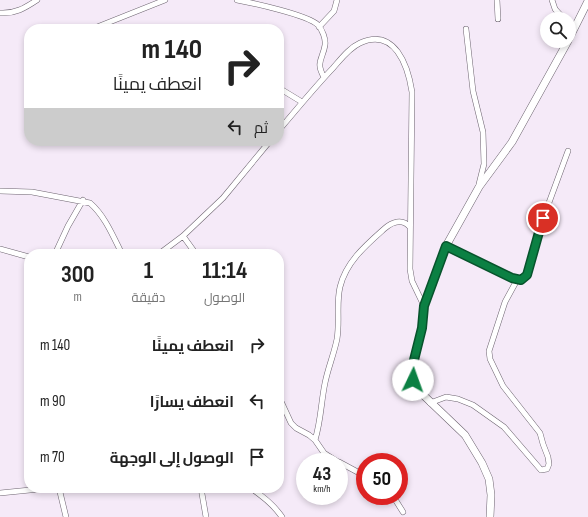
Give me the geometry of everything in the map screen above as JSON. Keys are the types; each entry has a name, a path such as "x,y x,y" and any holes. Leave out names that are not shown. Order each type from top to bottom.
{"main road":[{"path":"576,18 588,1"},
{"path":"490,517 491,495 489,480 482,463 466,435 430,403 418,390 413,380 413,364 422,328 424,306 446,246 479,187 512,142 564,48"}],"street":[{"path":"0,13 20,11 37,0"},
{"path":"104,24 165,0"},
{"path":"237,0 292,13 317,24 323,34 325,44 320,58 320,70 324,77"},
{"path":"319,27 334,12 337,0"},
{"path":"497,0 498,19"},
{"path":"552,0 558,12"},
{"path":"466,29 472,86 484,132 484,164 479,187"},
{"path":"284,124 324,77 360,43 370,40 379,40 388,43 397,50 404,60 409,74 412,92 410,269 412,281 424,306"},
{"path":"284,91 302,102"},
{"path":"166,249 183,236 222,198 266,146"},
{"path":"446,246 517,280 524,279 527,275 540,227 568,151"},
{"path":"0,191 32,192 83,200 90,203 96,208 105,221 119,249"},
{"path":"58,249 68,226 83,200"},
{"path":"315,440 321,414 324,384 337,339 340,287 344,277 361,250 387,226 394,222 401,221 407,223 410,227"},
{"path":"183,236 192,249"},
{"path":"0,249 24,256"},
{"path":"430,403 446,397 458,399 472,405 504,427 541,470 547,468 548,457 540,433 503,386 490,359 489,351 506,302 517,280"},
{"path":"284,408 291,423 315,440 324,453"},
{"path":"0,493 24,491"},
{"path":"61,493 66,517"},
{"path":"202,493 206,517"},
{"path":"257,493 270,503 282,517"},
{"path":"399,505 403,512"}],"route":[{"path":"413,380 413,364 422,328 424,306 446,246 512,278 521,280 527,275 532,261 543,218"}]}
